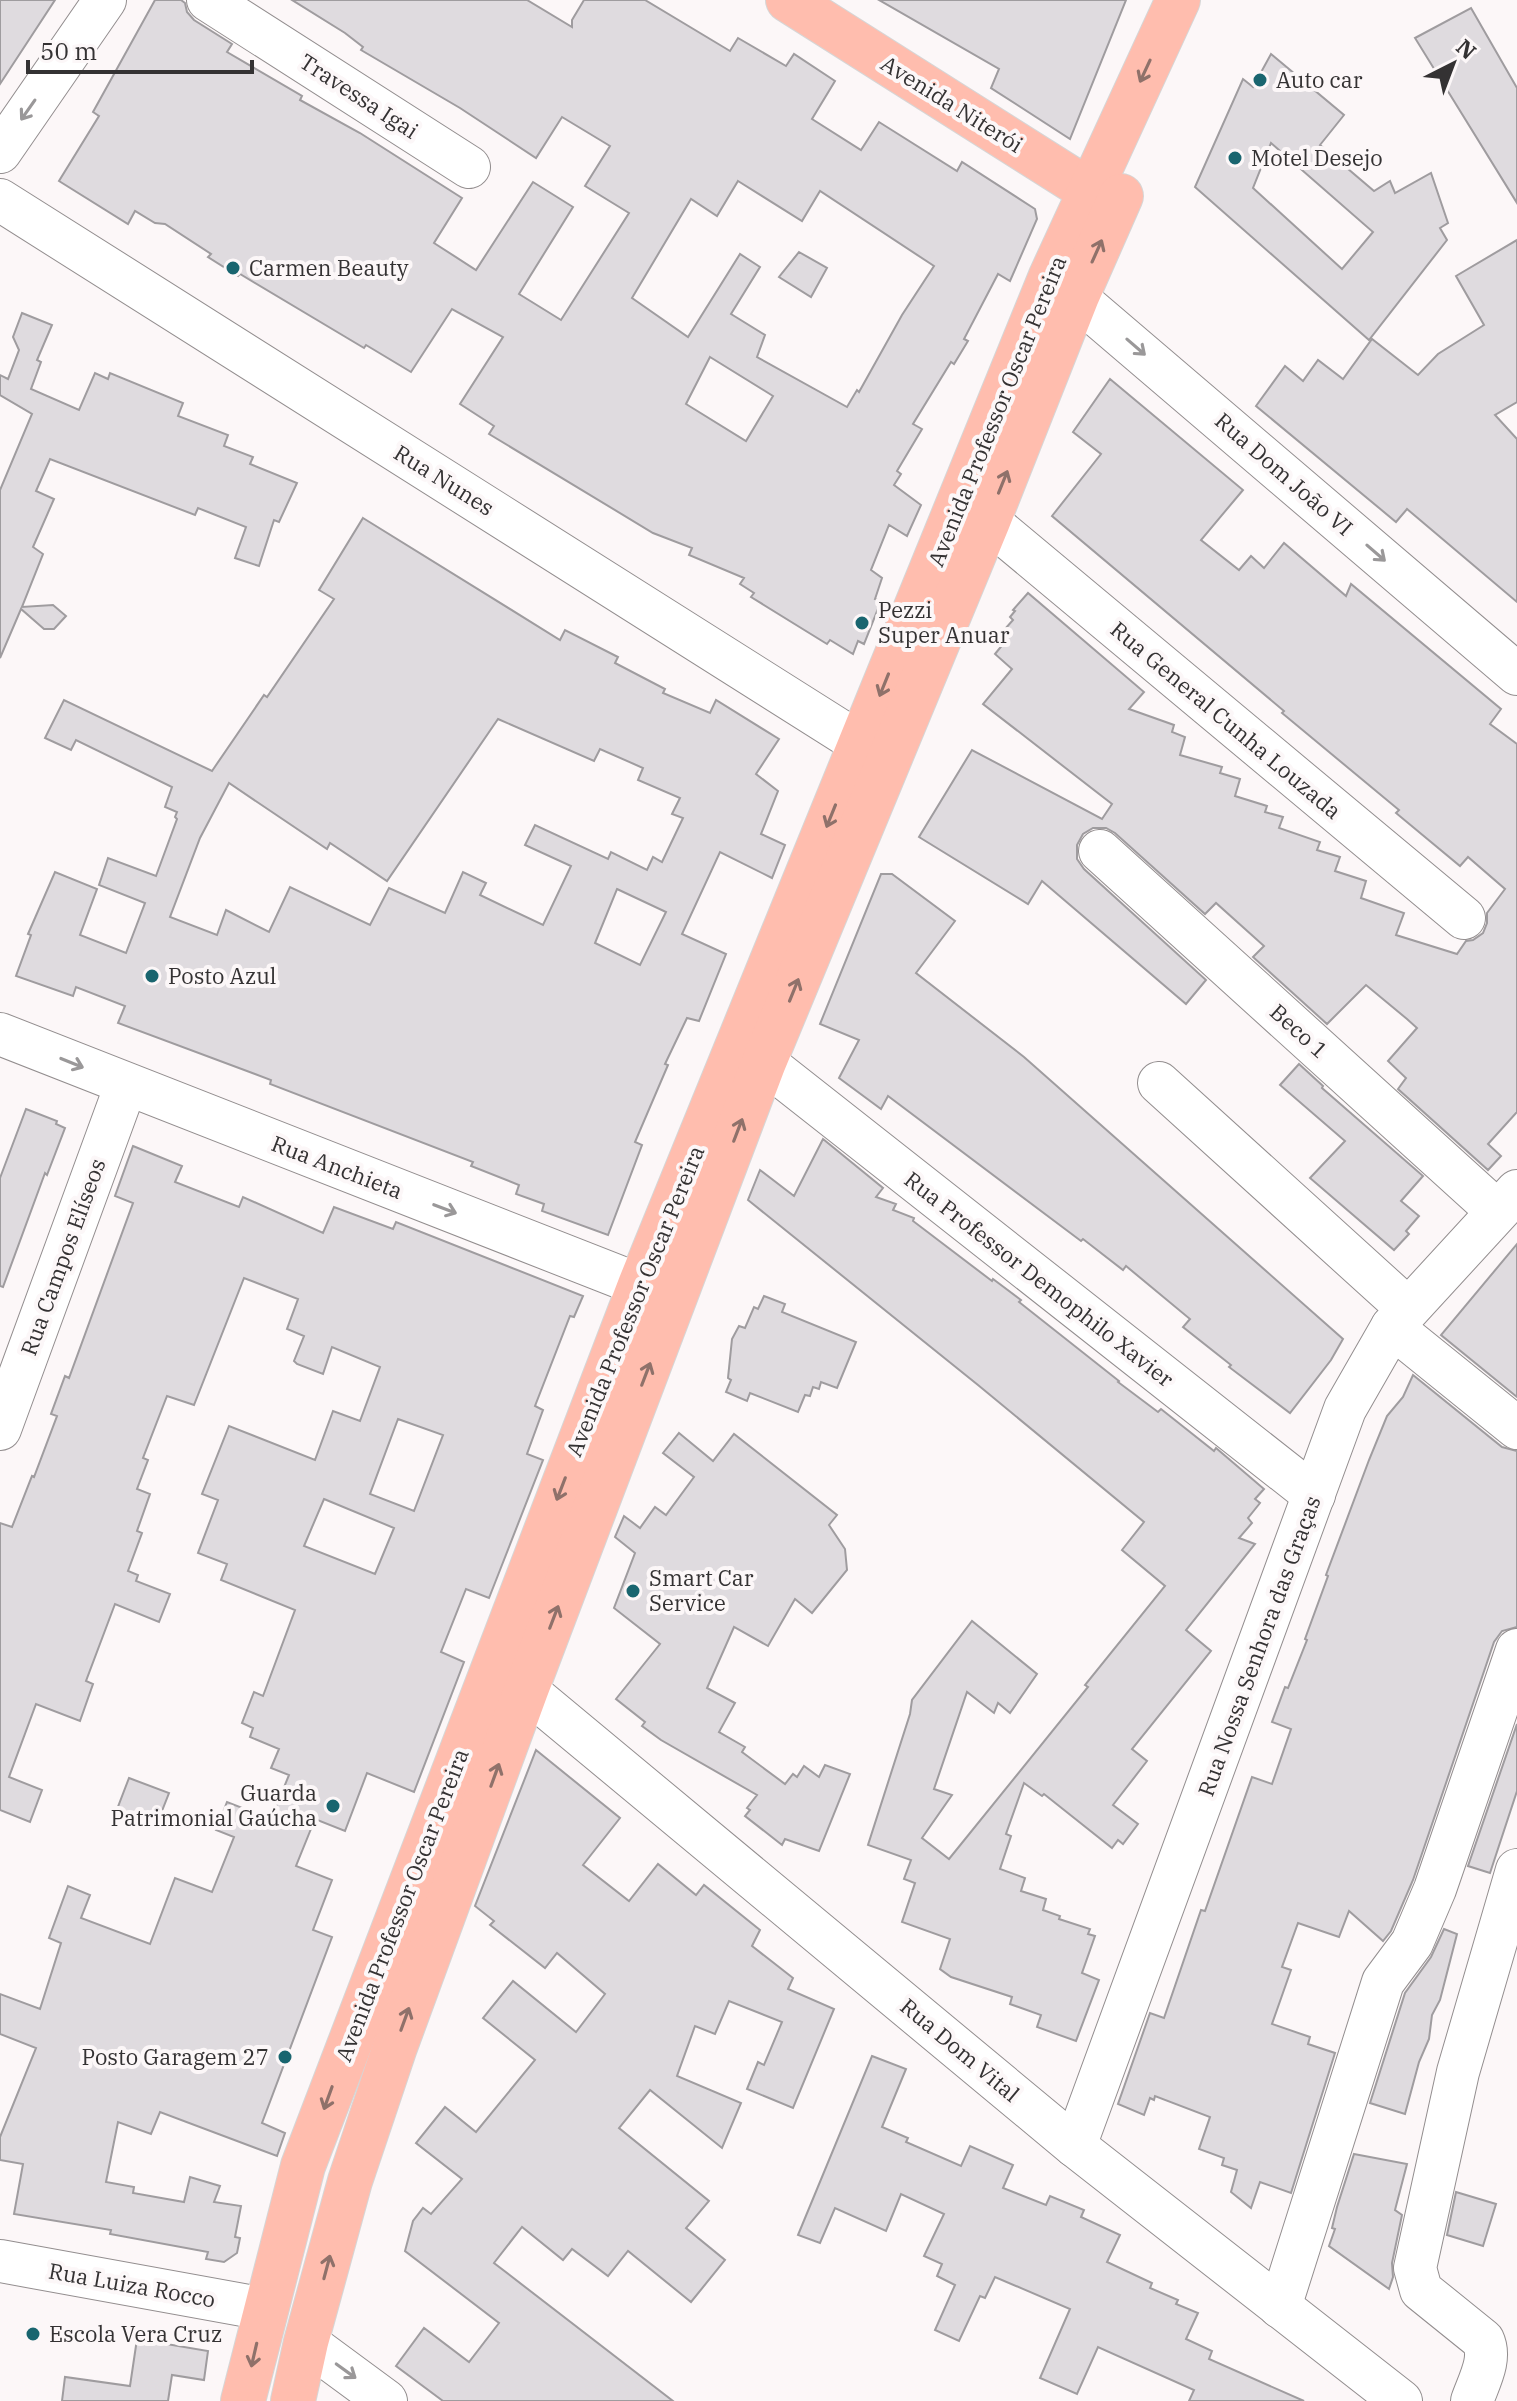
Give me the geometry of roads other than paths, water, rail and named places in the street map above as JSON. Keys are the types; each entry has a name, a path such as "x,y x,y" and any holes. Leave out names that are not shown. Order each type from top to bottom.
{"main road":[{"name":"Avenida Niterói","path":"788,0 1103,198"},
{"name":"Avenida Professor Oscar Pereira","path":"243,2401 303,2166 334,2081 1064,286 1103,198 1178,0"},
{"name":"Avenida Professor Oscar Pereira","path":"1103,198 1210,0"},
{"name":"Avenida Professor Oscar Pereira","path":"293,2401 350,2181 395,2047 526,1690 657,1292 764,1062 874,752 988,521 1064,286"}],"street":[{"path":"0,152 105,0"},
{"name":"Travessa Igai","path":"208,0 469,167"},
{"name":"Rua Nunes","path":"0,200 874,752"},
{"name":"Rua Dom João VI","path":"1064,286 1517,674"},
{"name":"Rua General Cunha Louzada","path":"988,521 1464,918"},
{"name":"Beco 1","path":"1100,851 1511,1200"},
{"name":"Rua Anchieta","path":"0,1034 657,1292"},
{"name":"Rua Professor Demophilo Xavier","path":"764,1062 1314,1495"},
{"path":"1159,1083 1517,1428"},
{"name":"Rua Campos Elíseos","path":"0,1429 126,1085"},
{"name":"Rua Nossa Senhora das Graças","path":"1075,2146 1345,1409 1400,1318 1511,1200"},
{"path":"1280,2307 1383,1982 1412,1943 1435,1889 1517,1650"},
{"name":"Rua Dom Vital","path":"526,1690 1075,2146 1401,2401"},
{"path":"1472,2401 1487,2360 1487,2349 1483,2340 1421,2290 1415,2268 1458,2072 1517,1870"},
{"name":"Rua Luiza Rocco","path":"0,2261 265,2309"},
{"path":"306,2342 386,2401"}],"place":[{"name":"Auto car","path":"1260,80"},
{"name":"Motel Desejo","path":"1235,158"},
{"name":"Carmen Beauty","path":"233,268"},
{"name":"Pezzi Super Anuar","path":"862,623"},
{"name":"Posto Azul","path":"152,976"},
{"name":"Smart Car Service","path":"633,1591"},
{"name":"Guarda Patrimonial Gaúcha","path":"333,1806"},
{"name":"Posto Garagem 27","path":"285,2057"},
{"name":"Escola Vera Cruz","path":"33,2334"}]}
